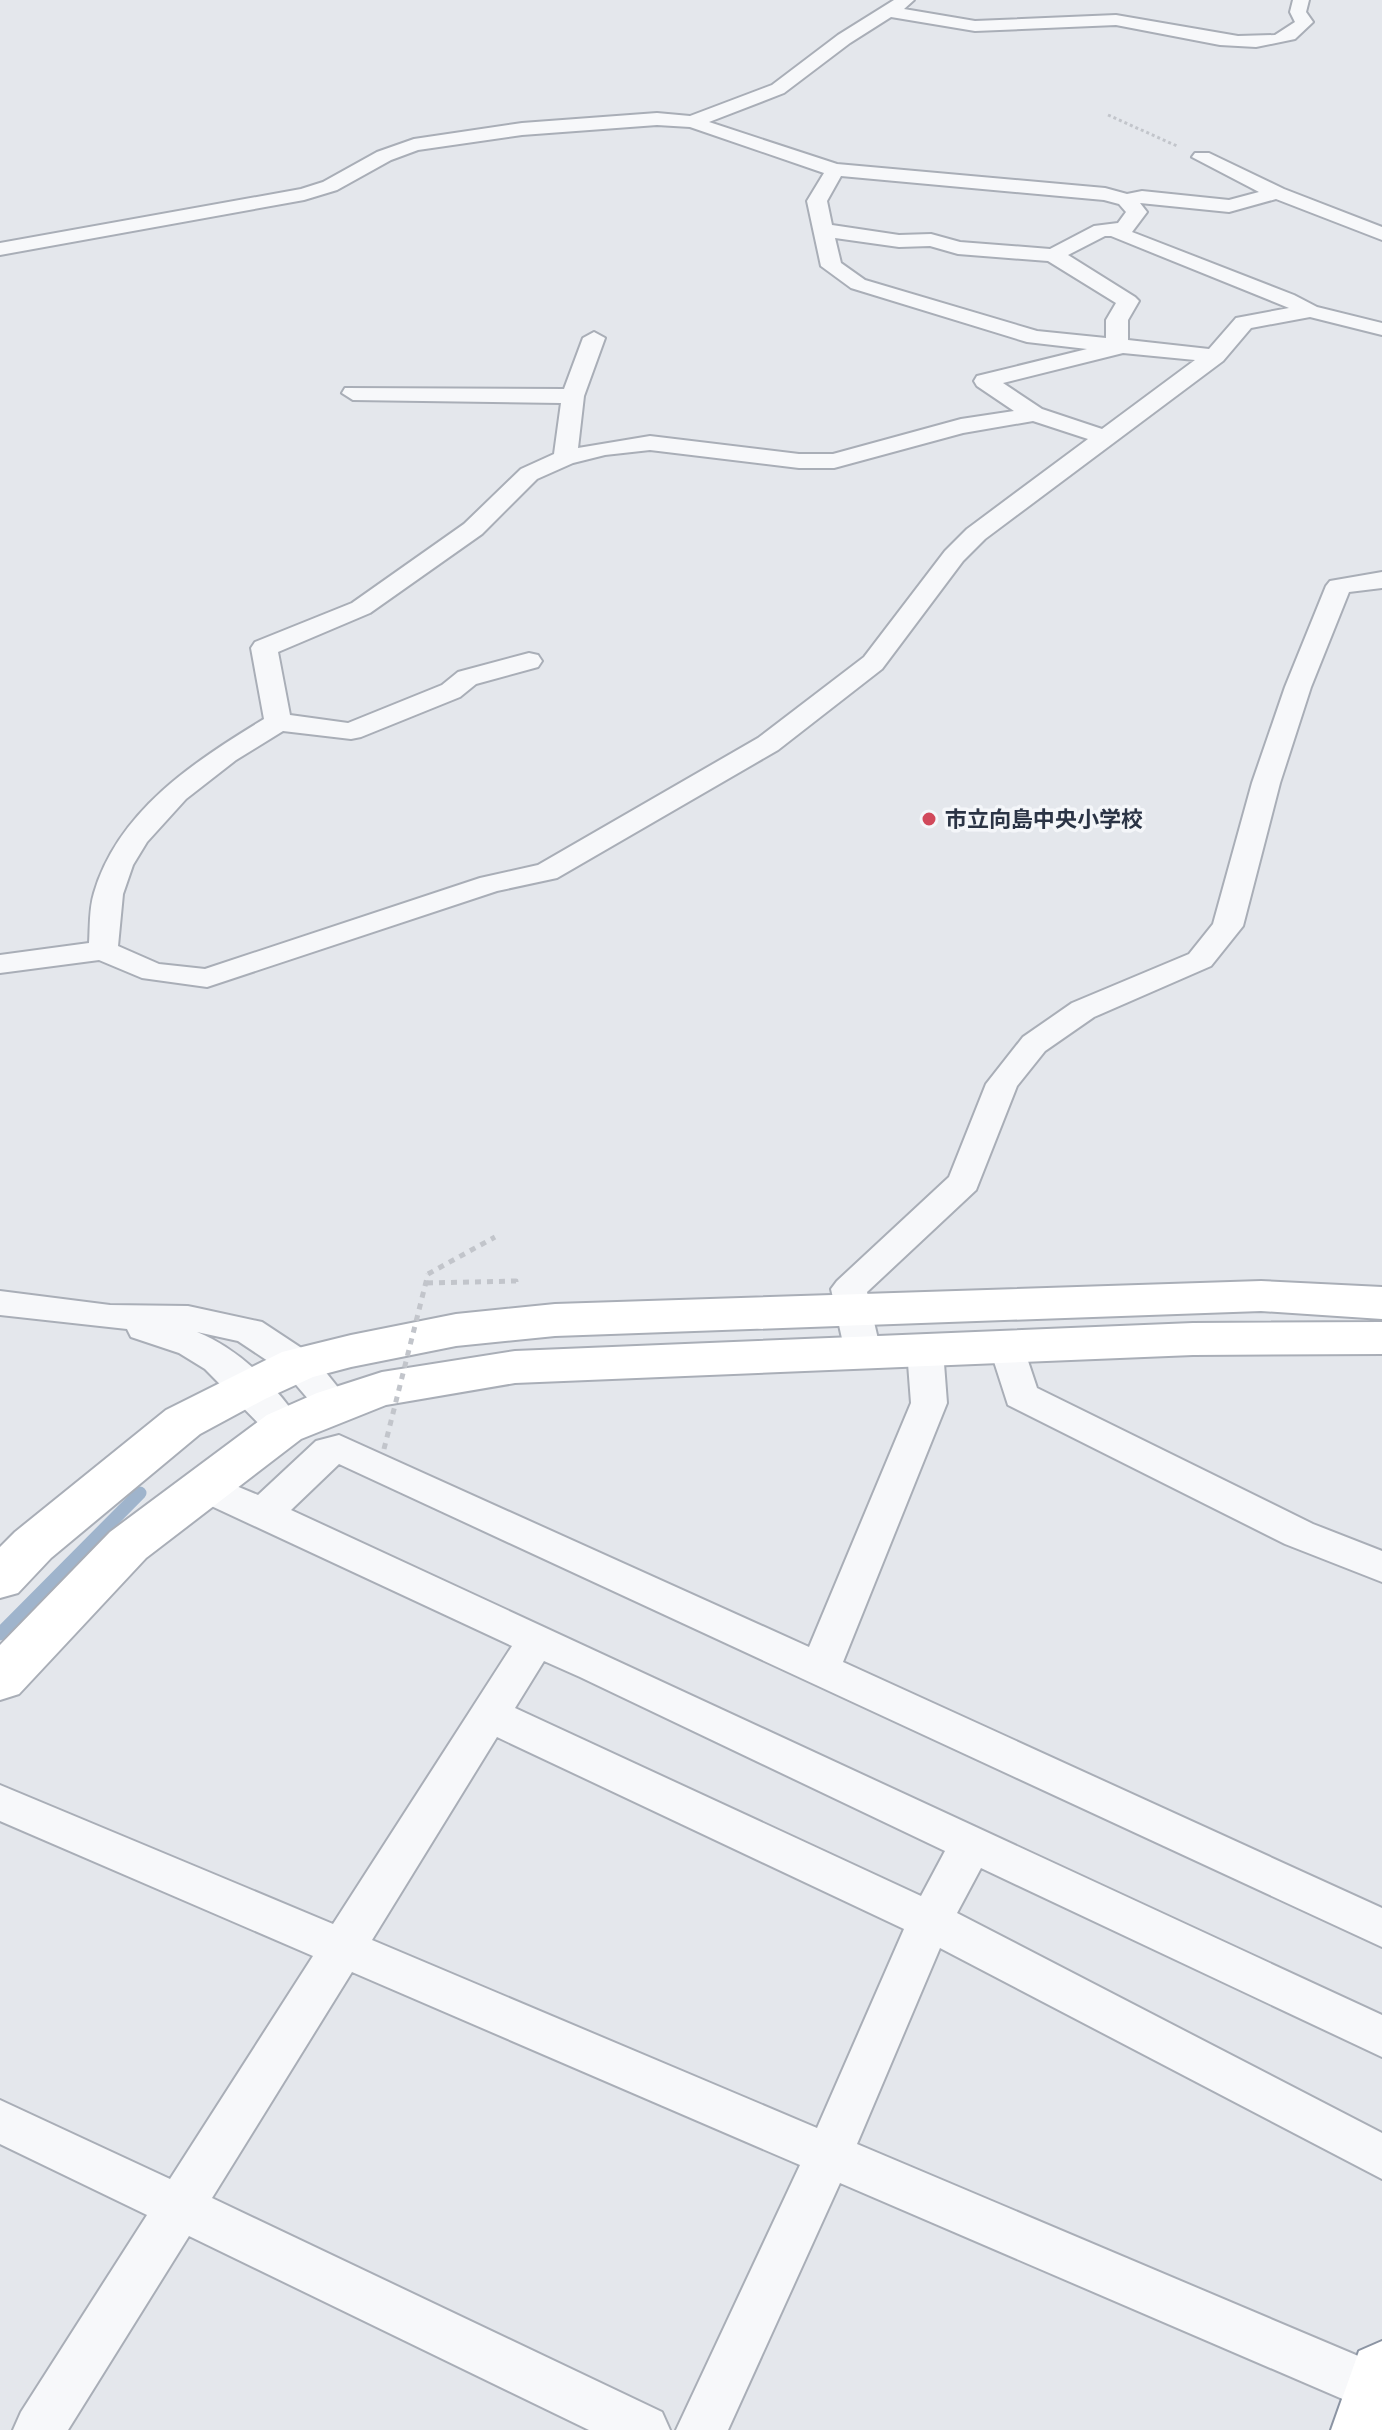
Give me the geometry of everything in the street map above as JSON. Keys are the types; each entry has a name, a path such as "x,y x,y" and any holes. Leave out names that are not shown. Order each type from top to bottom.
{"street":[{"path":"692,122 778,89 844,39 906,0"},
{"path":"889,11 970,26 1074,18 1120,20 1214,39 1256,42 1284,39 1298,32 1304,22 1298,12 1301,0"},
{"path":"0,249 304,194 330,186 384,156 414,145 618,119 692,122 835,170 1105,194 1126,200 1142,197 1229,206 1277,193"},
{"path":"1202,157 1277,193 1382,234"},
{"path":"835,170 817,201 831,266 858,284 1035,337 1215,356"},
{"path":"1126,200 1137,212 1120,234 1379,336"},
{"path":"1053,255 1101,230 1123,229"},
{"path":"823,230 899,241 931,240 958,248 1053,255 1128,301 1117,320 1117,346"},
{"path":"0,964 103,950 153,972 207,978 490,884 547,872 768,744 873,663 954,556 976,534 1215,356 1244,323 1310,311"},
{"path":"565,458 573,396 594,338"},
{"path":"1104,437 1034,414 985,381 1117,346"},
{"path":"353,393 573,396"},
{"path":"278,722 264,648 361,608 473,529 529,474 565,458 605,448 650,443 799,461 834,461 961,426 1034,414"},
{"path":"859,1331 849,1289 964,1182 1002,1084 1034,1044 1083,1010 1200,960 1228,926 1271,769 1298,687 1339,586 1382,580"},
{"path":"103,950 108,895 128,848 185,782 278,722 351,731 451,691 467,678 529,661"},
{"path":"0,1679 128,1545 284,1427 334,1405 382,1389 515,1367 859,1331 1261,1296 1382,1303"},
{"path":"0,1303 110,1317 188,1318 249,1331 299,1364 334,1405"},
{"path":"110,1317 193,1345 221,1363 248,1387 284,1427"},
{"path":"0,1579 33,1545 183,1422 299,1364 456,1330 555,1320 859,1331 925,1350 1193,1339 1382,1338"},
{"path":"1007,1346 1021,1396 1299,1534 1382,1567"},
{"path":"821,1667 929,1403 925,1350"},
{"path":"264,1513 329,1451 339,1448 821,1667 1382,1928"},
{"path":"205,1487 537,1639 1382,2037"},
{"path":"39,2430 537,1639"},
{"path":"490,1715 930,1921 1382,2157"},
{"path":"0,1802 828,2156 1376,2396"},
{"path":"702,2430 828,2156 930,1921 972,1843"},
{"path":"0,2121 644,2430"}],"path":[{"path":"1108,115 1202,157"},
{"path":"384,1449 428,1274 495,1237"},
{"path":"427,1283 516,1281"}],"waterway":[{"path":"0,1634 140,1493"}],"place":[{"name":"市立向島中央小学校","path":"929,819"}]}
